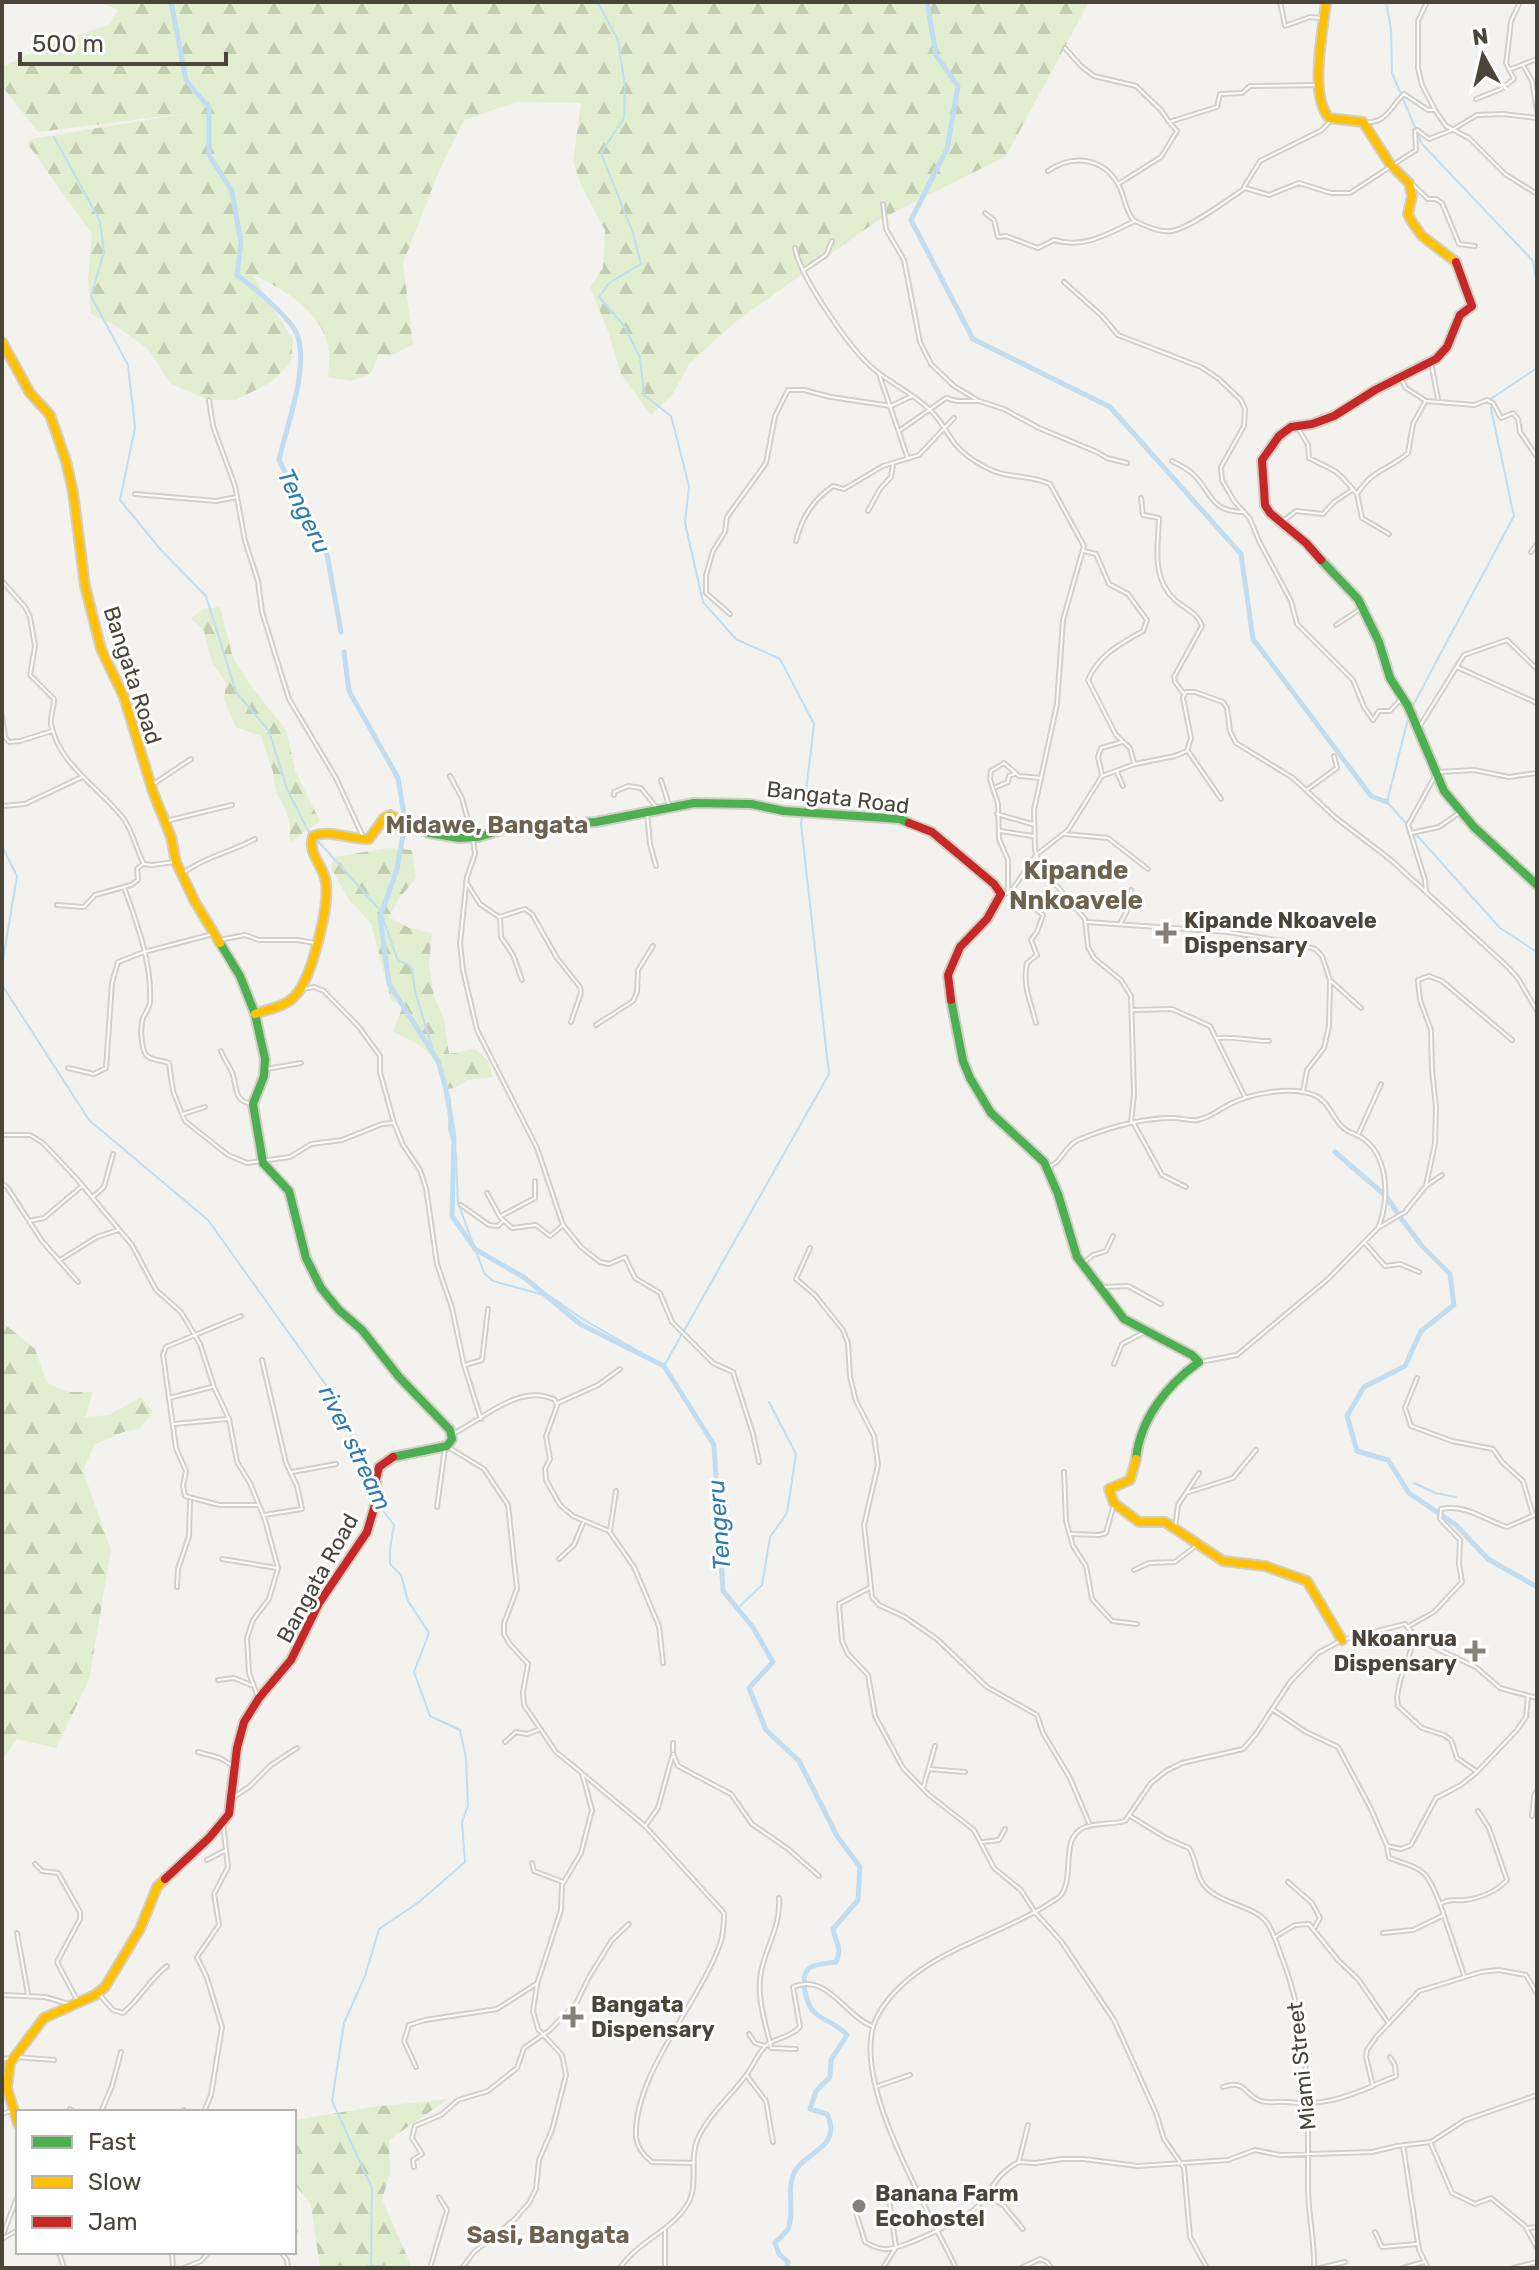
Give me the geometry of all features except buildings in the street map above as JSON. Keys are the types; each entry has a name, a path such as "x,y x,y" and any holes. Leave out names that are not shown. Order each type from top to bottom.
{"street":[{"path":"1280,2 1285,26 1310,17 1323,18"},
{"path":"1326,2 1319,85 1325,114 1332,119 1382,120 1403,94 1427,109 1435,110"},
{"path":"1427,2 1418,21 1418,68 1422,85 1435,110 1446,126 1469,138 1505,174 1537,194"},
{"path":"1476,99 1501,89 1514,77 1506,63 1510,26 1520,2"},
{"path":"1065,48 1091,75 1136,86 1177,131 1161,157 1118,184"},
{"path":"1510,69 1537,59"},
{"path":"1523,65 1532,81 1537,111"},
{"path":"1171,122 1217,107 1220,94 1242,93 1248,86 1319,85"},
{"path":"1243,188 1269,195 1299,183 1322,191 1350,193 1416,150 1415,131 1429,139 1477,115 1537,118"},
{"path":"1048,171 1067,161 1083,160 1104,168 1118,184 1134,222 1156,229 1175,230 1243,188 1260,161 1322,130 1332,119"},
{"path":"1363,122 1379,141 1391,165 1428,199 1437,199 1442,203 1459,244 1475,246"},
{"path":"1407,179 1412,192 1409,217 1422,236 1455,260 1472,305 1460,315 1447,347 1431,361 1334,416 1288,429 1274,441 1261,463 1265,505 1355,594 1435,773 1460,812 1537,885"},
{"path":"883,204 888,236 904,263 926,356 952,384 979,401 1004,409 1106,458 1127,463"},
{"path":"985,213 994,220 998,237 1006,236 1038,248 1054,240 1069,244 1101,238 1134,222"},
{"path":"803,272 826,255 832,241"},
{"path":"795,248 803,272 820,301 861,355 879,373 930,409 958,447 982,466 998,474 1028,477 1051,485 1084,546 1064,616 1058,661 1057,704 1034,825 1036,855 1050,878 1087,922 1090,952 1099,964 1125,985 1131,996 1132,1123 1162,1175 1186,1187"},
{"path":"1064,282 1118,335 1201,367 1241,400 1245,409 1243,430 1220,469 1225,486 1242,512"},
{"name":"Bangata Road","path":"2,342 30,393 50,415 66,461 73,492 83,578 101,649 124,697 151,785 172,840 176,862 244,982 255,1014 265,1054 265,1069 253,1104 263,1163"},
{"path":"1431,361 1438,401"},
{"path":"879,373 908,460"},
{"path":"1401,379 1405,387 1426,401 1474,405 1491,401 1501,418 1511,413 1517,417 1520,432 1537,457"},
{"path":"730,614 706,593 708,568 713,551 725,532 727,517 766,463 775,416 786,392 799,389 891,406 913,396"},
{"path":"899,431 946,398 979,401"},
{"path":"209,400 214,433 238,497 247,548 258,581 262,612 291,707 336,778 364,840 324,832 311,839 311,850 326,885 316,944 301,990"},
{"path":"1357,494 1373,474 1408,453 1413,424 1426,401"},
{"path":"796,541 804,515 822,494 833,486 843,490 879,468 908,460 925,451 954,418"},
{"path":"1297,426 1308,445 1310,459 1337,472 1357,494 1362,518 1389,534"},
{"path":"1172,461 1191,472 1213,503 1249,516 1291,601 1297,624 1353,680 1372,720 1379,711 1390,711 1403,698"},
{"path":"868,511 878,491 891,477 894,463"},
{"path":"1282,522 1296,511 1323,514 1352,490"},
{"path":"135,494 216,501 238,497"},
{"path":"1141,498 1143,515 1159,518 1156,554 1165,586 1174,599 1199,618 1202,626 1174,677 1184,694 1183,707 1191,738 1187,751"},
{"path":"1531,552 1537,544"},
{"path":"1084,551 1096,554 1109,584 1128,594 1147,620 1143,631 1117,645 1098,664 1088,680 1115,733 1130,748 1135,764"},
{"path":"2,581 29,612 35,646 30,675 54,699 53,730 67,759 125,821 144,864"},
{"path":"1336,625 1362,608"},
{"path":"1417,730 1465,654 1507,640 1537,669"},
{"path":"1456,666 1537,703"},
{"path":"1184,694 1192,691 1223,702 1236,743 1289,775 1332,814 1391,860 1511,971 1537,1011"},
{"path":"2,716 5,737 9,742 53,730"},
{"path":"1102,776 1098,758 1101,748 1123,741"},
{"path":"1187,751 1102,776 1064,834 1036,855 987,919 965,940 948,975 963,1061 975,1087 991,1113 1047,1167 1060,1199 1071,1243 1082,1265 1124,1319 1192,1355 1199,1362"},
{"path":"1187,751 1205,772 1221,799"},
{"path":"1307,789 1337,768 1334,756"},
{"path":"151,785 191,759"},
{"path":"1006,894 1008,862 999,839 997,800 991,771 1001,763 1009,765 1015,773 1027,779 1035,776 1041,778"},
{"path":"1435,773 1474,770 1509,777 1537,773"},
{"path":"1117,771 1123,786"},
{"path":"993,788 1008,782 1009,776 1015,773"},
{"path":"1426,893 1409,820 1435,773"},
{"path":"2,806 25,804 83,776"},
{"path":"450,776 462,798 475,854 466,881 460,953 475,1024 537,1148 563,1225 581,1247 600,1262 609,1264 625,1257 635,1278 660,1293 672,1322 713,1363 735,1374 759,1462"},
{"path":"661,780 669,807"},
{"path":"614,795 614,792 627,786 642,788 658,809"},
{"name":"Bangata Road","path":"364,840 372,836 384,818 390,815 437,836 473,837 512,827 596,822 694,803 746,804 784,811 906,820 941,839 1006,894"},
{"path":"165,821 232,805"},
{"path":"647,812 656,866"},
{"path":"1410,834 1439,827 1460,812"},
{"path":"997,814 1034,825"},
{"path":"1000,831 1034,836"},
{"path":"1064,834 1108,838 1148,869"},
{"path":"181,875 199,861 255,839"},
{"path":"57,905 84,907 95,895 137,881 137,869 144,864 176,862"},
{"path":"466,881 480,904 500,918"},
{"path":"124,887 139,929 150,997 150,1007 142,1024 143,1045 151,1058 169,1063 171,1083 188,1124 228,1155 247,1163 263,1163 295,1155 311,1144 342,1140 382,1124 394,1123"},
{"path":"1119,925 1130,905 1131,890"},
{"path":"1006,894 1020,897 1043,915 1031,940 1037,955 1026,963 1025,969 1027,996 1036,1023"},
{"path":"500,918 525,909 532,914 557,958 580,987 581,993 571,1022"},
{"path":"500,918 501,937 514,957 522,980"},
{"path":"1087,922 1189,927 1305,945 1319,952 1330,980 1327,1039 1307,1070 1302,1092"},
{"path":"68,1068 94,1074 104,1070 114,970 121,960 144,952 217,937 245,935 259,940 297,940 316,944"},
{"path":"596,1025 633,1001 637,992 638,970 653,946"},
{"path":"1426,1186 1435,1143 1436,1107 1431,1030 1420,1000 1418,980 1429,976 1442,981 1512,1040"},
{"path":"1330,980 1361,1008"},
{"path":"255,1014 285,1004 301,990 314,987 324,991 348,1015 380,1056 380,1072 394,1123 420,1170 426,1188 437,1264 452,1308 464,1365 481,1419"},
{"path":"1132,1010 1179,1011 1210,1026 1246,1098"},
{"path":"1217,1038 1237,1036 1269,1041"},
{"path":"221,1051 232,1072 238,1098 253,1104"},
{"path":"265,1069 301,1063"},
{"path":"1358,1134 1381,1084"},
{"path":"1047,1167 1055,1165 1064,1149 1075,1141 1132,1123 1173,1118 1200,1119 1246,1098 1302,1092 1321,1099 1340,1125 1358,1134 1378,1156 1384,1178 1386,1206 1378,1228"},
{"path":"182,1114 205,1107"},
{"path":"2,1135 30,1135 41,1141 83,1186 135,1249 156,1290 181,1312 205,1356 214,1387 229,1419 237,1462 250,1483 263,1515 278,1568 269,1599 248,1631 246,1655 252,1685 259,1698"},
{"path":"92,1198 104,1187 113,1154"},
{"path":"263,1163 289,1191 308,1265 321,1288 339,1310 362,1330 390,1367 434,1411 452,1434 451,1443 446,1447 437,1507"},
{"path":"1342,1640 1307,1581 1262,1565 1223,1561 1163,1522 1139,1522 1114,1503 1108,1489 1130,1480 1144,1425 1176,1379 1199,1362 1237,1355 1328,1279 1378,1228 1405,1212 1426,1186 1442,1175"},
{"path":"500,1217 535,1198 535,1181"},
{"path":"2,1183 78,1282"},
{"path":"29,1221 44,1218 83,1186"},
{"path":"487,1193 500,1217 514,1229 540,1226 550,1236 563,1225"},
{"path":"461,1205 492,1226 499,1226 504,1220"},
{"path":"59,1260 97,1237 119,1229"},
{"path":"1082,1265 1093,1255 1106,1251 1113,1236"},
{"path":"1364,1242 1385,1266 1400,1264 1419,1272"},
{"path":"810,1248 796,1279 815,1295 845,1335 854,1394 873,1433 876,1447 877,1470 864,1525 872,1597 879,1605 927,1631 987,1687 1037,1715 1044,1736 1070,1778 1090,1825"},
{"path":"1100,1287 1128,1286 1161,1304"},
{"path":"464,1365 482,1360 488,1309"},
{"path":"241,1316 194,1333 163,1351 176,1448 186,1471 184,1493 190,1499 229,1507 258,1505"},
{"path":"1114,1364 1122,1344 1144,1332"},
{"path":"262,1360 274,1418 286,1463 297,1486 301,1510 263,1515"},
{"path":"620,1369 598,1385 557,1404 546,1436 550,1459 545,1476 560,1505 583,1522 596,1523 609,1531 634,1567 656,1614 663,1663"},
{"path":"956,2268 895,2147 872,2072 873,2027 892,1996 924,1968 1035,1912 1062,1894 1073,1836 1081,1829 1090,1825 1119,1823 1130,1816 1144,1791 1159,1775 1182,1763 1242,1750 1308,1661 1342,1640 1399,1625 1408,1627 1434,1612 1462,1582 1460,1540 1440,1519 1440,1510 1448,1508 1473,1512 1507,1527 1535,1515 1523,1481 1493,1449 1452,1441 1411,1426 1405,1408 1417,1378"},
{"path":"169,1398 214,1387"},
{"path":"452,1434 500,1405 517,1399 542,1396 552,1398 557,1404"},
{"path":"174,1424 229,1419"},
{"path":"446,1447 479,1465 508,1505 517,1589 504,1623 504,1634 528,1664 523,1689 524,1703 539,1730 556,1752 645,1826 724,1913 719,1946 702,1984 655,2068 637,2127 640,2152 652,2162 694,2163"},
{"name":"Bangata Road","path":"99,1993 135,1938 157,1887 223,1823 231,1809 234,1767 242,1727 259,1698 291,1660 319,1603 367,1532 377,1498 379,1467 390,1458 446,1447"},
{"path":"1186,1493 1233,1478 1256,1450"},
{"path":"291,1472 336,1464"},
{"path":"1064,1472 1064,1508 1073,1546 1086,1566 1093,1601 1112,1621 1137,1624"},
{"path":"1175,1529 1177,1510 1199,1473"},
{"path":"609,1531 616,1491"},
{"path":"177,1587 178,1569 189,1536 190,1499"},
{"path":"1070,1534 1106,1533 1114,1503"},
{"path":"559,1559 574,1545 583,1522"},
{"path":"1134,1570 1149,1563 1175,1562 1197,1545"},
{"path":"222,1559 278,1568"},
{"path":"871,1587 839,1604 842,1641 848,1654 870,1679 875,1716 890,1747 909,1777 974,1830 994,1868 1019,1888 1067,1949 1110,2013 1156,2113 1164,2139 1185,2171 1190,2237 1207,2268"},
{"path":"1408,1627 1415,1638 1476,1667 1500,1688 1537,1698"},
{"path":"1415,1638 1397,1691 1398,1706 1422,1728 1451,1740 1457,1758 1477,1772"},
{"path":"218,1680 235,1679 252,1685"},
{"path":"1387,1846 1409,1847 1436,1798 1461,1785 1501,1749 1525,1720 1528,1695"},
{"path":"1271,1709 1312,1736 1338,1747 1371,1809 1389,1858 1416,1866 1424,1872 1440,1904 1465,1977"},
{"path":"505,1742 516,1732 527,1734 539,1730"},
{"path":"645,1826 658,1808 673,1754 673,1743"},
{"path":"922,1789 935,1746"},
{"path":"233,1797 297,1748"},
{"path":"198,1752 220,1758 234,1767"},
{"path":"673,1754 678,1766 731,1794 752,1824 819,1876"},
{"path":"928,1769 965,1772"},
{"path":"462,2268 474,2252 521,2215 536,2189 539,2162 555,2121 566,2075 562,2055 543,2035 533,2016 537,1984 559,1917 563,1883 581,1853 592,1817 583,1775"},
{"path":"1532,1816 1537,1790"},
{"path":"1440,1904 1451,1898 1463,1900 1489,1893 1507,1881 1489,1828 1478,1811"},
{"name":"Miami Street","path":"1130,1816 1189,1848 1199,1879 1208,1890 1258,1915 1268,1924 1274,1938 1296,2003 1308,2103 1308,2195 1314,2268"},
{"path":"205,2110 211,2095 222,2027 198,1954 218,1929 214,1894 228,1867 223,1823"},
{"path":"981,1842 999,1840 1005,1829"},
{"path":"207,1860 227,1850"},
{"path":"532,1863 534,1871 563,1883"},
{"path":"35,1864 42,1871 59,1874 80,1912 80,1919 57,1962 74,2003"},
{"path":"1288,1882 1317,1909 1320,1920 1314,1928"},
{"path":"779,1898 779,1920 760,1976 762,2011 774,2050 796,2049"},
{"path":"1383,1933 1413,1930 1443,1916"},
{"path":"414,2167 413,2160 422,2155 412,2138 415,2126 441,2115 458,2100 492,2089 518,2067 524,2048 543,2035 577,2002 612,1940 629,1924"},
{"path":"1274,1938 1301,1924 1309,1924 1358,1979 1390,2025"},
{"path":"17,1933 28,1996"},
{"path":"16,2119 7,2073 14,2057 42,2019 99,1993 113,2010 123,2013 167,1966"},
{"path":"1373,2086 1366,2053 1377,2036 1417,1993 1465,1977 1499,1970 1524,1974 1537,1994"},
{"path":"416,2067 404,2041 409,2025 417,2021 497,2009 537,1984"},
{"path":"620,2268 632,2252 665,2230 681,2213 692,2194 698,2138 722,2103 766,2046 789,2036 801,2026 793,1987 814,1984 837,1998 862,2022 873,2027"},
{"path":"2,1995 45,1997 74,2003"},
{"path":"749,2034 755,2043 766,2046"},
{"path":"102,2110 121,2052"},
{"path":"1223,2087 1234,2084 1242,2086 1253,2097 1265,2102 1308,2103 1343,2099 1396,2076 1390,2057"},
{"path":"2,2059 54,2060"},
{"path":"746,2075 767,2104 773,2142"},
{"path":"877,2086 910,2075"},
{"path":"856,2213 865,2242 884,2249 896,2247 938,2231 977,2207 997,2178 1019,2162 1042,2163 1066,2159 1123,2166 1228,2160 1255,2150 1309,2156 1372,2152 1431,2142 1465,2120 1537,2095"},
{"path":"2,2114 13,2111"},
{"path":"1019,2162 1028,2125"},
{"path":"1431,2142 1452,2193 1475,2204 1491,2198 1527,2228 1537,2248"},
{"path":"1403,2145 1418,2244 1428,2268"},
{"path":"986,2194 1004,2206 1023,2229"},
{"path":"430,2268 447,2209 439,2197"},
{"path":"883,2268 896,2247 889,2200"},
{"path":"2,2238 16,2201"},
{"path":"1527,2228 1537,2227"},
{"path":"665,2230 665,2268"},
{"path":"1375,2232 1384,2248 1418,2244"},
{"path":"184,2268 201,2261 207,2254"},
{"path":"1021,2268 1040,2259 1051,2268"},
{"path":"201,2261 203,2268"},
{"path":"1403,2268 1425,2261"},
{"path":"1320,2268 1345,2262"},
{"path":"1513,2268 1537,2262"},
{"path":"370,2268 379,2268"}],"green space":[{"path":"98,2 1089,2 1006,156 877,221 734,323 689,364 673,394 651,415 621,374 590,287 603,268 605,230 581,185 573,161 581,103 516,102 464,120 439,171 403,263 413,344 390,356 379,354 371,373 352,381 327,377 330,358 327,342 311,313 284,291 253,275 293,340 291,363 271,382 236,400 209,400 171,384 148,349 118,327 91,314 88,279 92,234 27,143 31,139 189,113 38,132 2,86 2,67 42,48 110,24 118,10"},
{"path":"220,607 233,658 286,730 296,773 320,821 290,842 290,823 276,792 261,736 236,727 224,700 226,682 212,663 204,631 191,618 203,609"},
{"path":"389,848 412,850 416,878 389,917 409,928 432,933 429,964 434,996 444,1019 449,1054 475,1049 488,1060 493,1077 467,1080 455,1088 446,1089 438,1067 428,1053 393,1031 403,1006 391,1000 371,923 349,900 331,868 334,857"},
{"path":"2,1322 35,1349 47,1383 68,1392 93,1392 85,1417 109,1415 141,1397 153,1412 139,1429 95,1444 83,1471 111,1550 89,1680 56,1748 17,1739 2,1760"},
{"path":"448,2099 389,2140 390,2173 382,2199 412,2268 320,2268 311,2204 296,2186 296,2120"}],"waterway":[{"name":"Tengeru","path":"171,2 186,80 209,108 209,155 232,191 241,243 237,275 281,313 298,337 298,382 279,460 327,554 341,632"},
{"path":"594,2 599,5 618,40 625,87 624,118 601,153 633,233 641,264 609,283 599,297 624,326 640,357 644,395 671,416 689,486 685,523 703,602 736,639 780,659 814,724 804,808"},
{"path":"927,2 936,55 958,86 947,149 911,220 973,339 1110,407 1241,554 1253,639 1371,796 1387,802"},
{"path":"1386,2 1391,29 1392,73 1422,144 1533,261 1537,286"},
{"path":"54,137 100,221 104,252 91,296 128,365 135,428 120,500 161,550 206,596 236,692 269,731 287,789 307,829 380,910 398,961 412,969 415,991 432,1047"},
{"path":"1537,368 1492,398 1491,409 1514,516 1410,711 1387,802 1500,928 1537,952"},
{"name":"Tengeru","path":"344,652 349,691 398,778 405,820"},
{"path":"439,1067 450,1099 449,1129 456,1154 458,1203 484,1273 493,1281 551,1297 664,1366 829,1074 802,816"},
{"name":"Tengeru","path":"405,823 397,869 380,917 389,984 438,1061 446,1089 454,1137 452,1216 475,1249 525,1278 580,1324 664,1366 714,1445 723,1591 752,1626 773,1662 749,1688 766,1730 799,1761 837,1836 860,1867 858,1900 833,1929 839,1949 836,1962 811,1967 805,1976 806,1997 812,2009 847,2035 831,2060 830,2077 816,2091 810,2109 827,2114 831,2125 828,2140 793,2175 790,2222 787,2231 775,2243 779,2254 788,2262 787,2268"},
{"name":"river stream","path":"2,846 17,876 2,966"},
{"name":"river stream","path":"2,985 89,1120 208,1220 336,1399 375,1498"},
{"path":"1335,1152 1386,1196 1398,1214"},
{"path":"1401,1218 1422,1246 1450,1274 1454,1305 1421,1331 1405,1366 1364,1387 1347,1416 1357,1451 1388,1460 1409,1493 1456,1525 1488,1559 1537,1587"},
{"path":"737,1609 762,1585 770,1537 787,1513 796,1454 769,1402"},
{"path":"1414,1483 1435,1493 1456,1497"},
{"name":"river stream","path":"371,2266 372,2188 332,2101 344,2023 365,1976 379,1929 419,1902 465,1862 462,1822 468,1806 466,1759 460,1730 430,1716 414,1672 429,1633 408,1601 401,1575 390,1564 394,1525 378,1504"}],"traffic: fast":[{"path":"1321,560 1358,599 1379,642 1390,678 1408,706 1444,791 1474,827 1537,885"},
{"path":"400,820 429,833 459,838 478,837 512,827 596,822 694,803 751,804 784,811 900,819 909,823"},
{"path":"220,943 240,976 255,1014 265,1059 264,1076 253,1104 263,1163 289,1191 306,1258 321,1288 339,1310 362,1330 399,1377 450,1430 452,1439 447,1446 393,1457"},
{"path":"951,1000 963,1061 970,1078 991,1113 1044,1162 1058,1194 1077,1257 1124,1319 1192,1355 1199,1362 1176,1381 1157,1404 1143,1430 1136,1459"}],"traffic: slow":[{"path":"1326,2 1318,79 1323,108 1329,118 1363,122 1390,164 1409,183 1412,196 1408,214 1412,222 1422,236 1456,262"},
{"path":"2,342 30,393 50,415 73,492 85,586 101,649 124,697 153,792 171,837 176,862 220,943"},
{"path":"255,1014 291,1000 301,987 313,959 326,894 325,877 312,849 313,836 326,834 369,839 384,818 390,815 400,820"},
{"path":"1136,1459 1130,1480 1109,1489 1114,1503 1139,1522 1165,1522 1223,1561 1265,1566 1307,1581 1342,1640"},
{"path":"16,2117 7,2088 10,2063 44,2018 95,1995 105,1987 140,1929 157,1887 165,1879"}],"traffic: jam":[{"path":"1321,560 1265,505 1262,460 1279,436 1291,427 1334,416 1375,390 1436,359 1447,347 1460,315 1472,306 1456,262"},
{"path":"909,823 932,832 994,884 1001,894 987,919 960,947 948,975 951,1000"},
{"path":"165,1879 209,1838 229,1814 237,1748 244,1722 259,1698 291,1660 319,1603 367,1532 377,1498 379,1467 393,1457"}],"place":[{"name":"Kipande Nkoavele Dispensary","path":"1166,933"},
{"name":"Nkoanrua Dispensary","path":"1475,1651"},
{"name":"Bangata Dispensary","path":"573,2017"},
{"name":"Banana Farm Ecohostel","path":"859,2206"}],"district":[{"name":"Midawe, Bangata","path":"487,825"},
{"name":"Kipande Nnkoavele","path":"1076,885"},
{"name":"Sasi, Bangata","path":"548,2235"}]}
